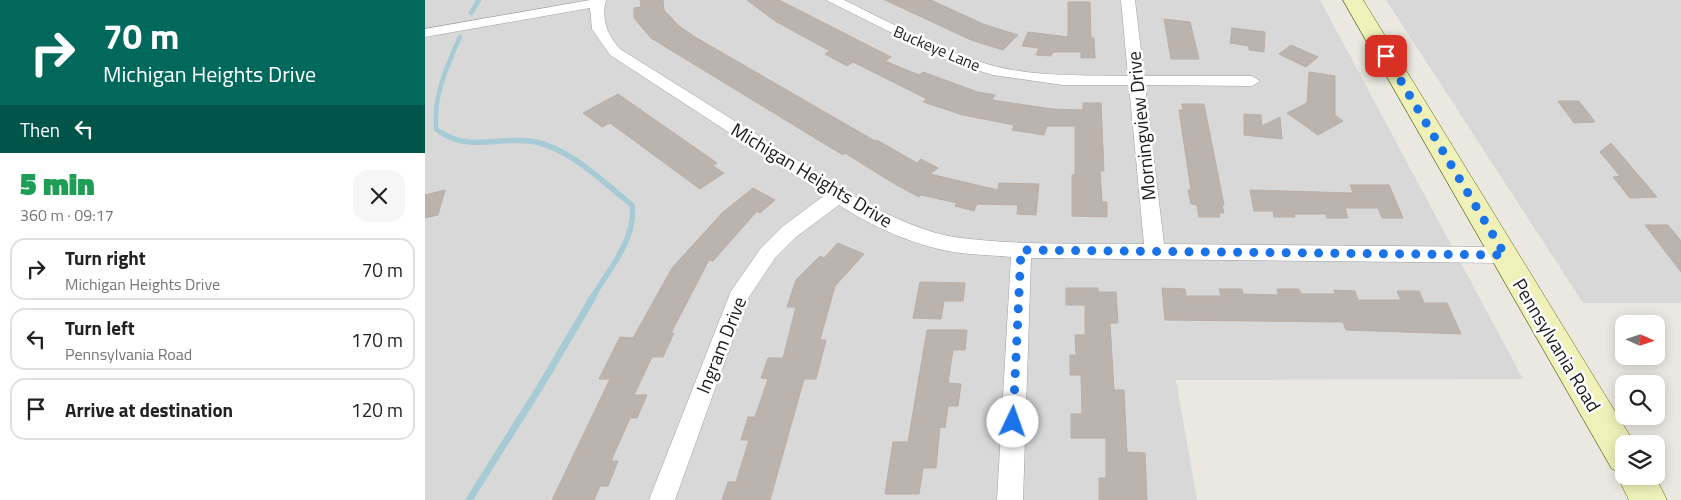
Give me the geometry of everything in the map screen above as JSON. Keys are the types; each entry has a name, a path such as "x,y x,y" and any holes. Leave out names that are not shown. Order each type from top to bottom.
{"street":[{"name":"Buckeye Lane","path":"833,0 955,59 981,67 1047,78 1252,81"},
{"name":"Morningview Drive","path":"1128,0 1155,252"},
{"name":"Pennsylvania Road","path":"1353,0 1615,442"},
{"name":"Michigan Heights Drive","path":"598,2 596,19 603,39 615,52 839,195 887,223 925,237 980,248 1021,250 1505,255"},
{"path":"425,33 598,2"},
{"name":"Ingram Drive","path":"662,500 738,297 768,253 782,239 839,195"},
{"path":"1010,500 1021,250"},
{"path":"1640,485 1649,500"}],"shaded area":[{"path":"425,0 1320,0 1523,379 1176,380 1197,500 425,500"},
{"path":"1386,0 1681,0 1681,303 1583,303"}],"building":[{"path":"640,0 663,0 664,10 679,26 695,37 875,141 877,140 917,163 921,159 938,168 930,174 998,190 999,183 1039,184 1036,215 1017,214 1018,205 977,204 974,211 955,206 957,203 921,195 919,197 893,183 845,153 843,155 651,38 634,18 634,8 641,7"},
{"path":"747,0 779,0 891,57 885,61 919,75 923,72 978,92 995,95 992,100 1052,109 1083,110 1083,103 1101,103 1104,171 1100,171 1102,202 1107,202 1107,217 1072,216 1072,175 1075,175 1075,126 1047,126 1044,135 1012,130 1014,125 963,115 923,102 927,99 853,62 847,66 825,54 830,51 775,21"},
{"path":"885,0 931,0 983,24 1018,35 1003,50 971,40"},
{"path":"1068,2 1090,2 1091,38 1094,38 1095,58 1081,58 1081,52 1053,52 1051,56 1036,55 1039,48 1022,46 1028,32 1068,37"},
{"path":"1164,19 1190,22 1199,59 1171,59"},
{"path":"1232,28 1265,32 1264,52 1249,50 1249,46 1230,43"},
{"path":"1291,45 1318,57 1306,67 1279,54"},
{"path":"1309,72 1335,76 1335,115 1343,121 1318,135 1287,113 1307,103"},
{"path":"618,94 717,163 713,166 724,173 700,189 610,123 602,127 583,113"},
{"path":"1558,101 1579,101 1595,122 1574,123"},
{"path":"1182,104 1204,104 1224,205 1222,205 1224,213 1219,213 1220,217 1199,217 1197,205 1191,204 1188,190 1191,190 1179,110 1183,110"},
{"path":"1244,114 1261,115 1262,126 1280,117 1282,139 1244,135"},
{"path":"1611,143 1657,197 1630,198 1613,177 1620,176 1600,152"},
{"path":"1350,185 1389,185 1403,218 1382,218 1378,208 1345,208 1348,218 1327,218 1326,214 1294,214 1295,217 1274,217 1273,211 1254,211 1250,190 1353,193"},
{"path":"753,188 775,200 760,213 757,211 713,261 709,260 671,333 674,333 663,357 652,357 634,395 647,395 637,418 630,418 611,461 618,461 608,486 600,486 594,500 552,500 610,379 599,379 620,337 633,338 672,268 722,213"},
{"path":"445,190 438,215 425,218 425,195"},
{"path":"1645,225 1668,225 1681,241 1681,272"},
{"path":"838,243 864,254 835,286 820,340 826,340 816,379 804,379 770,500 722,500 728,482 736,482 749,440 741,440 748,417 755,417 768,379 761,378 768,358 783,358 796,307 787,307 796,280 820,256 824,258"},
{"path":"920,282 965,283 963,301 944,301 941,319 913,318"},
{"path":"1066,288 1098,288 1098,292 1116,292 1118,323 1110,323 1114,390 1124,390 1127,452 1145,453 1147,500 1099,500 1099,478 1106,478 1106,438 1071,438 1071,414 1082,414 1081,375 1070,375 1070,355 1076,355 1075,335 1085,335 1085,305 1066,305"},
{"path":"1162,288 1185,289 1186,296 1221,296 1219,289 1242,289 1243,294 1278,295 1277,289 1299,289 1301,294 1335,294 1334,290 1355,291 1358,300 1401,300 1397,291 1419,291 1424,303 1447,303 1461,334 1346,330 1343,322 1165,320"},
{"path":"927,330 967,330 965,350 953,350 948,383 961,384 958,406 948,406 945,428 940,427 936,468 923,468 919,494 885,494 893,442 908,442"}],"waterway":[{"path":"471,13 479,0"},
{"path":"443,134 436,129 439,93 446,70 460,37"},
{"path":"442,133 453,139 464,141 524,140 549,146 587,168 632,205 630,230 626,242 592,298"},
{"path":"469,500 540,387 593,297"}],"route":[{"path":"1013,422 1021,250 1505,255 1386,56"}]}
